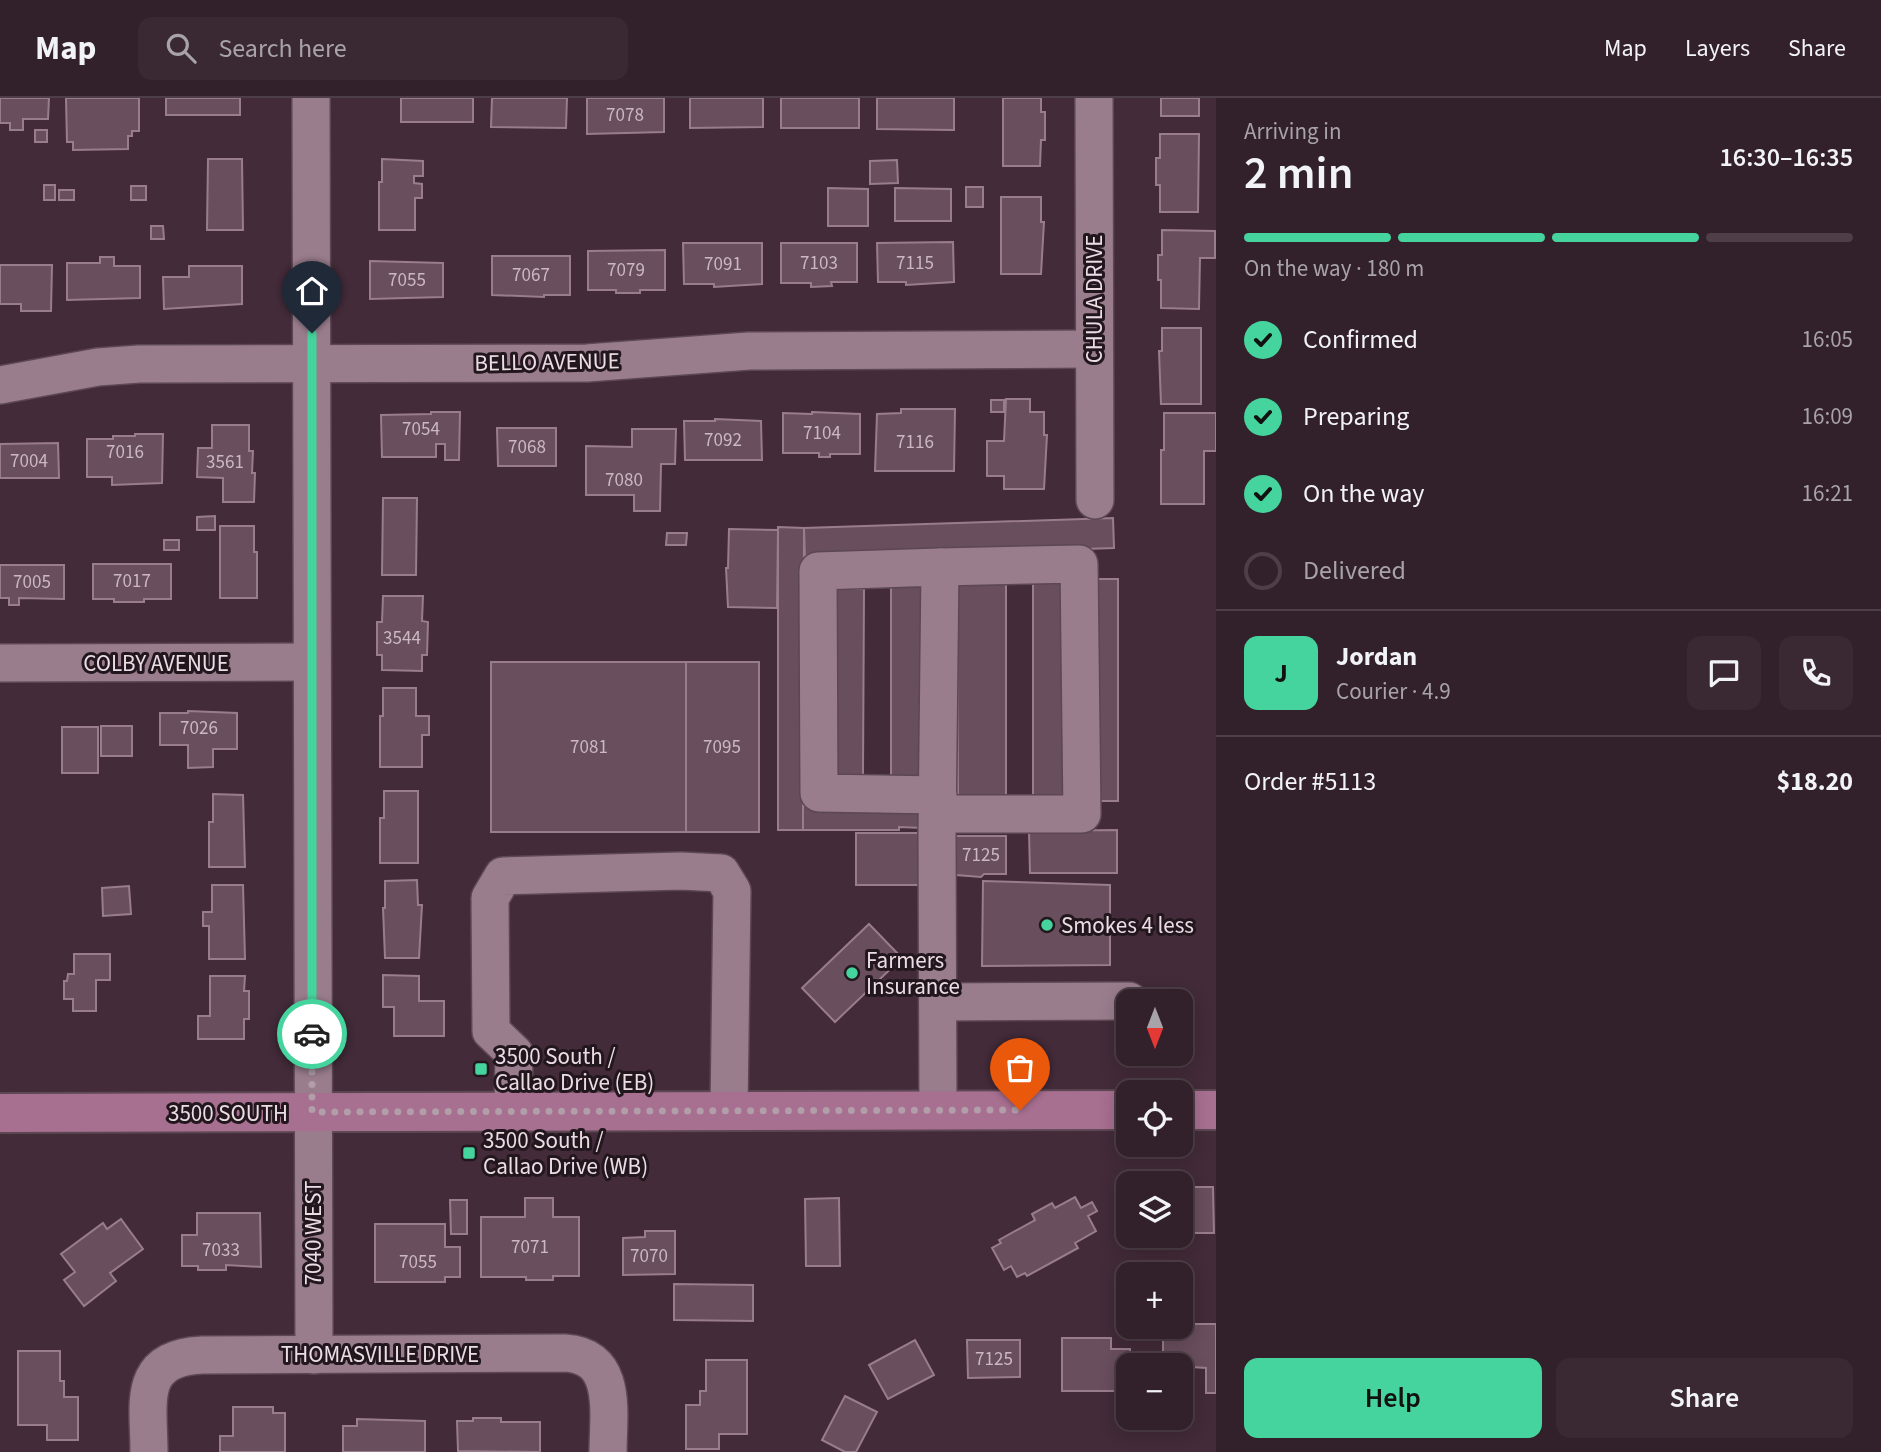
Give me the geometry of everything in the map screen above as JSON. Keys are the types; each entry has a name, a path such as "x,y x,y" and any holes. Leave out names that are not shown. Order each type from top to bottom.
{"main road":[{"name":"3500 SOUTH","path":"0,1113 1116,1110"},
{"path":"1193,1110 1216,1110"}],"street":[{"name":"7040 WEST","path":"311,98 314,1355"},
{"name":"CHULA DRIVE","path":"1094,98 1095,500"},
{"name":"BELLO AVENUE","path":"0,385 117,365 587,363 749,351 1094,349"},
{"path":"1079,564 1082,814 937,804 819,793 818,571 1079,564"},
{"path":"938,1110 937,804 940,567"},
{"name":"COLBY AVENUE","path":"0,663 312,662"},
{"path":"513,1112 514,1053 491,1031 490,898 503,876 681,871 721,873 732,891 729,1111"},
{"path":"938,1002 1116,1001"},
{"name":"THOMASVILLE DRIVE","path":"149,1452 150,1392 155,1374 169,1361 191,1356 575,1354 585,1356 599,1368 607,1391 608,1452"}],"building":[{"path":"0,98 49,98 48,119 23,119 23,130 10,130 10,123 0,123"},
{"path":"66,98 139,98 139,131 132,131 132,136 128,136 128,149 73,150 73,142 67,142"},
{"path":"166,98 240,98 240,115 166,115"},
{"path":"401,98 473,98 473,122 401,122"},
{"path":"492,98 567,98 566,128 491,127"},
{"path":"587,98 664,98 664,132 587,134"},
{"path":"690,98 763,98 763,127 690,128"},
{"path":"781,98 859,98 859,128 781,128"},
{"path":"877,98 954,98 954,130 877,129"},
{"path":"1003,98 1041,98 1041,112 1045,112 1045,140 1041,140 1040,166 1003,166"},
{"path":"1161,98 1199,98 1199,116 1161,116"},
{"path":"35,130 47,130 47,142 35,142"},
{"path":"1160,134 1199,134 1198,212 1160,212 1156,158 1160,158"},
{"path":"208,159 242,159 243,230 207,230"},
{"path":"382,159 423,161 423,176 414,176 414,183 422,184 422,198 415,198 415,230 379,230"},
{"path":"897,160 898,183 870,184 870,161"},
{"path":"44,185 55,185 55,200 44,200"},
{"path":"131,186 146,186 146,200 131,200"},
{"path":"966,187 983,187 983,207 966,207"},
{"path":"828,188 868,189 868,226 828,226"},
{"path":"895,188 951,189 951,221 895,221"},
{"path":"59,190 74,190 74,200 59,200"},
{"path":"1001,197 1041,197 1041,222 1044,222 1041,274 1001,274"},
{"path":"151,226 163,226 164,239 151,239"},
{"path":"1162,230 1215,231 1215,258 1200,258 1199,309 1161,308 1158,255 1162,255"},
{"path":"953,242 954,282 906,285 906,282 878,282 877,243"},
{"path":"683,243 762,243 762,284 714,287 714,284 684,284"},
{"path":"781,243 857,243 857,282 831,282 832,286 811,287 811,283 781,283"},
{"path":"665,250 665,290 616,293 616,290 588,290 588,251"},
{"path":"492,256 570,256 570,295 492,295"},
{"path":"100,257 114,257 114,266 140,266 140,298 67,300 67,263 100,263"},
{"path":"370,261 443,263 443,297 370,299"},
{"path":"0,265 52,265 51,311 21,311 21,304 0,304"},
{"path":"189,266 242,266 242,304 164,309 163,277 189,277"},
{"path":"1162,328 1201,328 1201,404 1161,404 1159,351 1162,351"},
{"path":"1006,399 1030,399 1030,412 1044,412 1044,435 1047,435 1044,489 1004,489 1004,476 987,476 987,441 1004,441"},
{"path":"991,400 1004,400 1004,412 991,412"},
{"path":"901,409 955,409 954,471 875,471 877,414 901,413"},
{"path":"460,412 459,460 445,460 445,444 436,444 436,457 382,457 381,415"},
{"path":"783,413 860,414 860,454 830,454 830,457 819,457 819,453 783,453"},
{"path":"1164,413 1216,413 1216,451 1204,451 1204,504 1161,504"},
{"path":"684,421 761,421 762,460 685,460"},
{"path":"212,425 249,425 249,451 253,451 252,473 255,473 254,502 223,502 223,478 197,477 198,448 212,448"},
{"path":"497,428 556,428 556,466 498,466"},
{"path":"632,429 676,429 675,464 661,464 660,511 634,511 634,495 586,495 586,446 632,447"},
{"path":"163,434 162,483 112,485 112,477 87,477 87,439 113,439 113,436"},
{"path":"58,443 59,478 0,478 0,444"},
{"path":"383,498 417,498 416,575 382,575"},
{"path":"215,516 215,530 197,530 197,517"},
{"path":"1113,518 1114,548 805,558 804,528"},
{"path":"220,526 254,526 257,598 220,598"},
{"path":"778,527 804,528 803,830 778,830"},
{"path":"729,529 778,530 777,608 728,607 726,568"},
{"path":"667,533 687,533 686,545 666,545"},
{"path":"164,540 179,540 179,550 164,550"},
{"path":"93,564 171,564 171,599 114,602 114,599 93,599"},
{"path":"0,565 64,565 64,599 19,598 19,605 9,605 9,598 0,598"},
{"path":"1033,579 1065,579 1065,801 1033,801"},
{"path":"1094,579 1118,579 1118,801 1094,801"},
{"path":"957,582 1006,582 1006,797 958,798"},
{"path":"891,584 922,584 922,776 891,776"},
{"path":"833,588 864,589 863,775 833,775"},
{"path":"383,596 423,596 422,621 428,622 427,655 422,655 422,671 382,670 382,655 377,655 377,622 382,622"},
{"path":"491,662 686,662 686,832 491,832"},
{"path":"686,662 759,662 759,832 686,832"},
{"path":"383,688 416,688 416,716 429,716 429,735 422,735 422,767 380,767"},
{"path":"160,713 237,713 237,749 213,749 213,767 188,768 188,745 160,745"},
{"path":"101,726 132,726 132,756 101,756"},
{"path":"62,727 98,727 98,773 62,773"},
{"path":"384,791 418,791 418,863 380,863 380,818 384,818"},
{"path":"213,794 243,795 245,867 209,867 209,822 213,822"},
{"path":"922,805 922,828 803,830 803,806"},
{"path":"1117,830 1117,873 1030,873 1029,831"},
{"path":"856,833 920,833 920,885 856,885"},
{"path":"956,836 1006,836 1006,874 984,874 981,877 956,875"},
{"path":"417,880 418,905 422,905 419,958 385,958 385,881"},
{"name":"Smokes 4 less","path":"983,881 1110,885 1110,965 982,966"},
{"path":"212,885 243,885 245,959 209,959 209,926 203,926 203,912 212,912"},
{"path":"129,886 131,914 103,916 102,888"},
{"name":"Farmers Insurance","path":"869,924 902,958 835,1022 802,988"},
{"path":"74,954 110,954 110,980 96,980 96,1011 73,1011 73,999 64,999 64,981 67,981 68,974 74,974"},
{"path":"383,975 419,976 419,1001 444,1001 444,1036 394,1036 394,1007 383,1007"},
{"path":"210,976 245,976 244,991 249,991 249,1019 244,1019 244,1039 198,1039 198,1016 210,1016"},
{"path":"1193,1187 1213,1187 1214,1233 1193,1233"},
{"path":"1075,1197 1081,1208 1092,1202 1097,1211 1088,1216 1096,1231 1075,1243 1078,1248 1027,1276 1025,1273 1017,1277 1011,1266 1004,1270 992,1248 1001,1243 999,1240 1035,1220 1032,1214 1052,1203 1055,1208"},
{"path":"525,1198 553,1198 553,1217 579,1217 579,1276 553,1276 553,1280 481,1277 481,1217 525,1217"},
{"path":"839,1198 840,1266 806,1266 805,1199"},
{"path":"450,1200 467,1200 467,1234 451,1234"},
{"path":"197,1213 260,1213 261,1267 226,1265 226,1270 198,1270 198,1266 182,1266 182,1235 197,1235"},
{"path":"121,1219 143,1249 110,1273 116,1281 84,1306 64,1280 75,1272 61,1254 103,1223 107,1229"},
{"path":"375,1224 445,1224 445,1247 460,1247 460,1277 445,1277 445,1282 375,1282"},
{"path":"645,1231 675,1231 675,1274 623,1275 623,1238 645,1237"},
{"path":"674,1284 753,1285 753,1321 674,1320"},
{"path":"1193,1324 1216,1324 1216,1393 1206,1393 1206,1368 1193,1367 1193,1353 1163,1353 1163,1339 1193,1339"},
{"path":"1062,1338 1111,1338 1111,1349 1130,1349 1130,1353 1116,1353 1116,1391 1062,1391"},
{"path":"915,1340 934,1375 888,1399 869,1365"},
{"path":"967,1340 1020,1340 1020,1377 968,1378"},
{"path":"18,1351 60,1351 60,1381 64,1381 64,1397 78,1397 78,1440 47,1440 47,1425 18,1425"},
{"path":"706,1360 747,1360 747,1434 719,1434 719,1449 686,1449 686,1405 700,1405 700,1391 706,1391"},
{"path":"845,1396 877,1412 856,1452 845,1452 822,1440"},
{"path":"233,1407 273,1407 273,1413 285,1413 285,1452 220,1452 220,1436 233,1436"},
{"path":"473,1418 501,1418 501,1422 540,1422 540,1452 458,1451 457,1421 473,1421"},
{"path":"357,1419 425,1421 425,1452 343,1452 343,1426 357,1426"}],"way so far":[{"path":"312,1034 312,1112 1020,1110"}],"place":[{"name":"Smokes 4 less","path":"1047,925"},
{"name":"Farmers Insurance","path":"852,973"},
{"name":"3500 South / Callao Drive (EB)","path":"481,1069"},
{"name":"3500 South / Callao Drive (WB)","path":"469,1153"}],"route":[{"path":"312,333 312,1034"}]}
